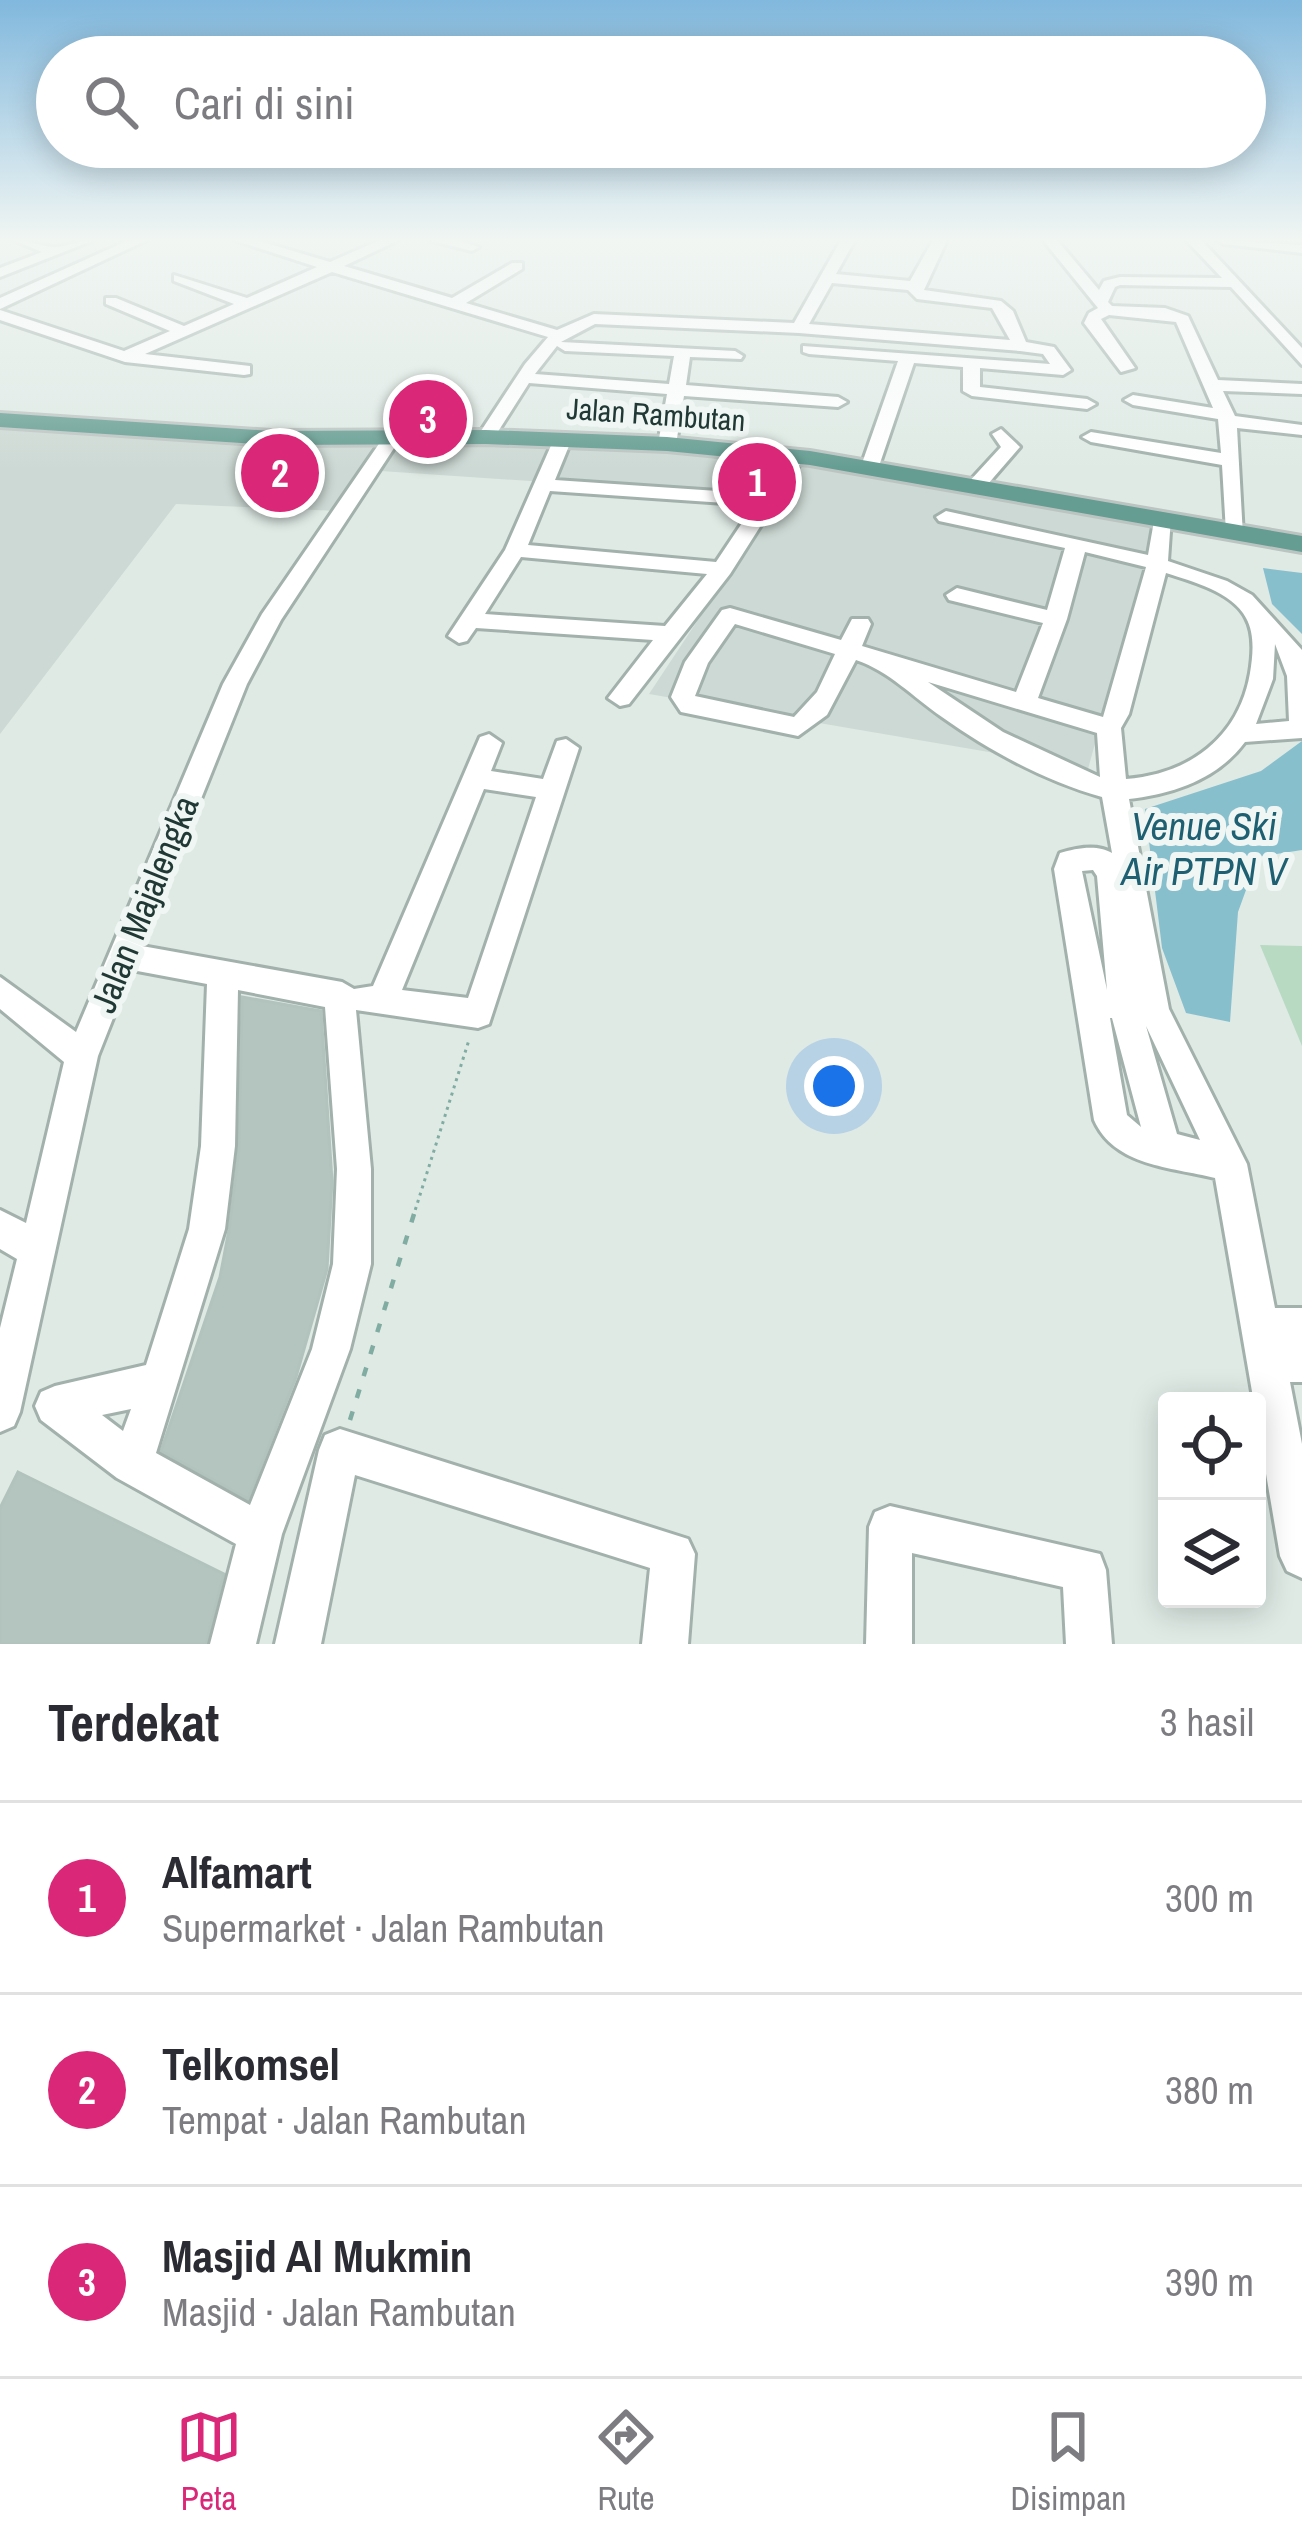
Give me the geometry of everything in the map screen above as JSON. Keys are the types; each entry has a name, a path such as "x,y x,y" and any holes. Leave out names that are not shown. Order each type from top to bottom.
{"main road":[{"name":"Jalan Rambutan","path":"0,420 97,429 667,444 803,458 1302,544"}],"street":[{"path":"5,317 125,357 244,370"},
{"path":"149,317 183,331"},
{"path":"125,357 213,317"},
{"path":"488,317 563,341 734,356"},
{"path":"799,328 806,317"},
{"path":"1003,317 1020,346"},
{"path":"1094,317 1092,323 1127,368"},
{"path":"1177,317 1227,418 1236,532"},
{"path":"1266,317 1302,360"},
{"path":"486,437 527,373 580,322 600,319 799,328 1020,346 1048,350 1063,370 809,349"},
{"path":"830,374 835,350"},
{"path":"667,444 683,351"},
{"path":"869,469 908,356"},
{"path":"970,362 972,391 1087,404"},
{"path":"534,380 838,402"},
{"path":"1214,385 1302,389"},
{"path":"1133,400 1302,430"},
{"path":"1001,434 1011,447 966,487 944,524 1076,546 1157,566 1235,595 1300,650 1301,724 1293,732 1240,733"},
{"path":"1091,437 1232,461"},
{"name":"Jalan Majalengka","path":"1,1409 82,1056 244,667 270,619 392,439"},
{"path":"562,441 515,550 463,628 670,634"},
{"path":"620,698 773,509 803,458"},
{"path":"546,485 773,509"},
{"path":"1164,521 1157,566 1117,714 1108,728 1123,1006 1164,1148 1231,1164"},
{"path":"1024,703 1056,620 1076,546"},
{"path":"515,550 722,569"},
{"path":"956,595 1056,620"},
{"path":"860,624 847,651 814,715 798,727 690,706 682,697 697,662 730,615 847,651 1108,728"},
{"path":"888,663 949,712 1008,750 1114,789 1182,777 1217,758 1240,733 1257,687 1265,638 1262,622"},
{"path":"382,1001 489,743"},
{"path":"125,956 343,996 478,1014 566,748"},
{"path":"475,778 553,790"},
{"path":"131,1463 207,1229 218,1146 223,972"},
{"path":"0,991 82,1056"},
{"path":"233,1644 260,1534 331,1349 352,1264 354,1168 340,1019 343,996"},
{"path":"1123,1006 1231,1164 1275,1350 1302,1556"},
{"path":"0,1228 39,1252"},
{"path":"1275,1350 1302,1327"},
{"path":"1,1409 55,1406 161,1382"},
{"path":"55,1406 131,1463 260,1534"},
{"path":"298,1644 340,1450 673,1554 664,1644"},
{"path":"889,1644 890,1527 1084,1570 1089,1644"}],"path":[{"path":"340,1450 478,1014"}],"shaded area":[{"path":"0,428 379,446 481,442 658,448 768,457 778,463 770,490 753,496 366,470 338,511 176,504 0,734"},
{"path":"803,461 1156,522 1088,769 649,694"}],"green space":[{"path":"1260,945 1302,946 1302,1046"}],"water":[{"path":"1263,568 1302,573 1302,634 1272,604"},
{"name":"Venue Ski Air PTPN V","path":"1302,741 1302,850 1258,857 1238,912 1230,1022 1186,1013 1162,948 1145,809 1261,771"}],"building":[{"path":"310,461 285,487 251,484 270,462"},
{"path":"242,997 321,1011 332,1181 327,1269 296,1377 248,1499 161,1451 220,1277 229,1230 239,1146"},
{"path":"18,1472 224,1574 206,1644 0,1644 0,1508"}],"place":[{"name":"Masjid Al Mukmin","path":"428,419"},
{"name":"Telkomsel","path":"280,473"},
{"name":"Alfamart","path":"757,482"}]}
